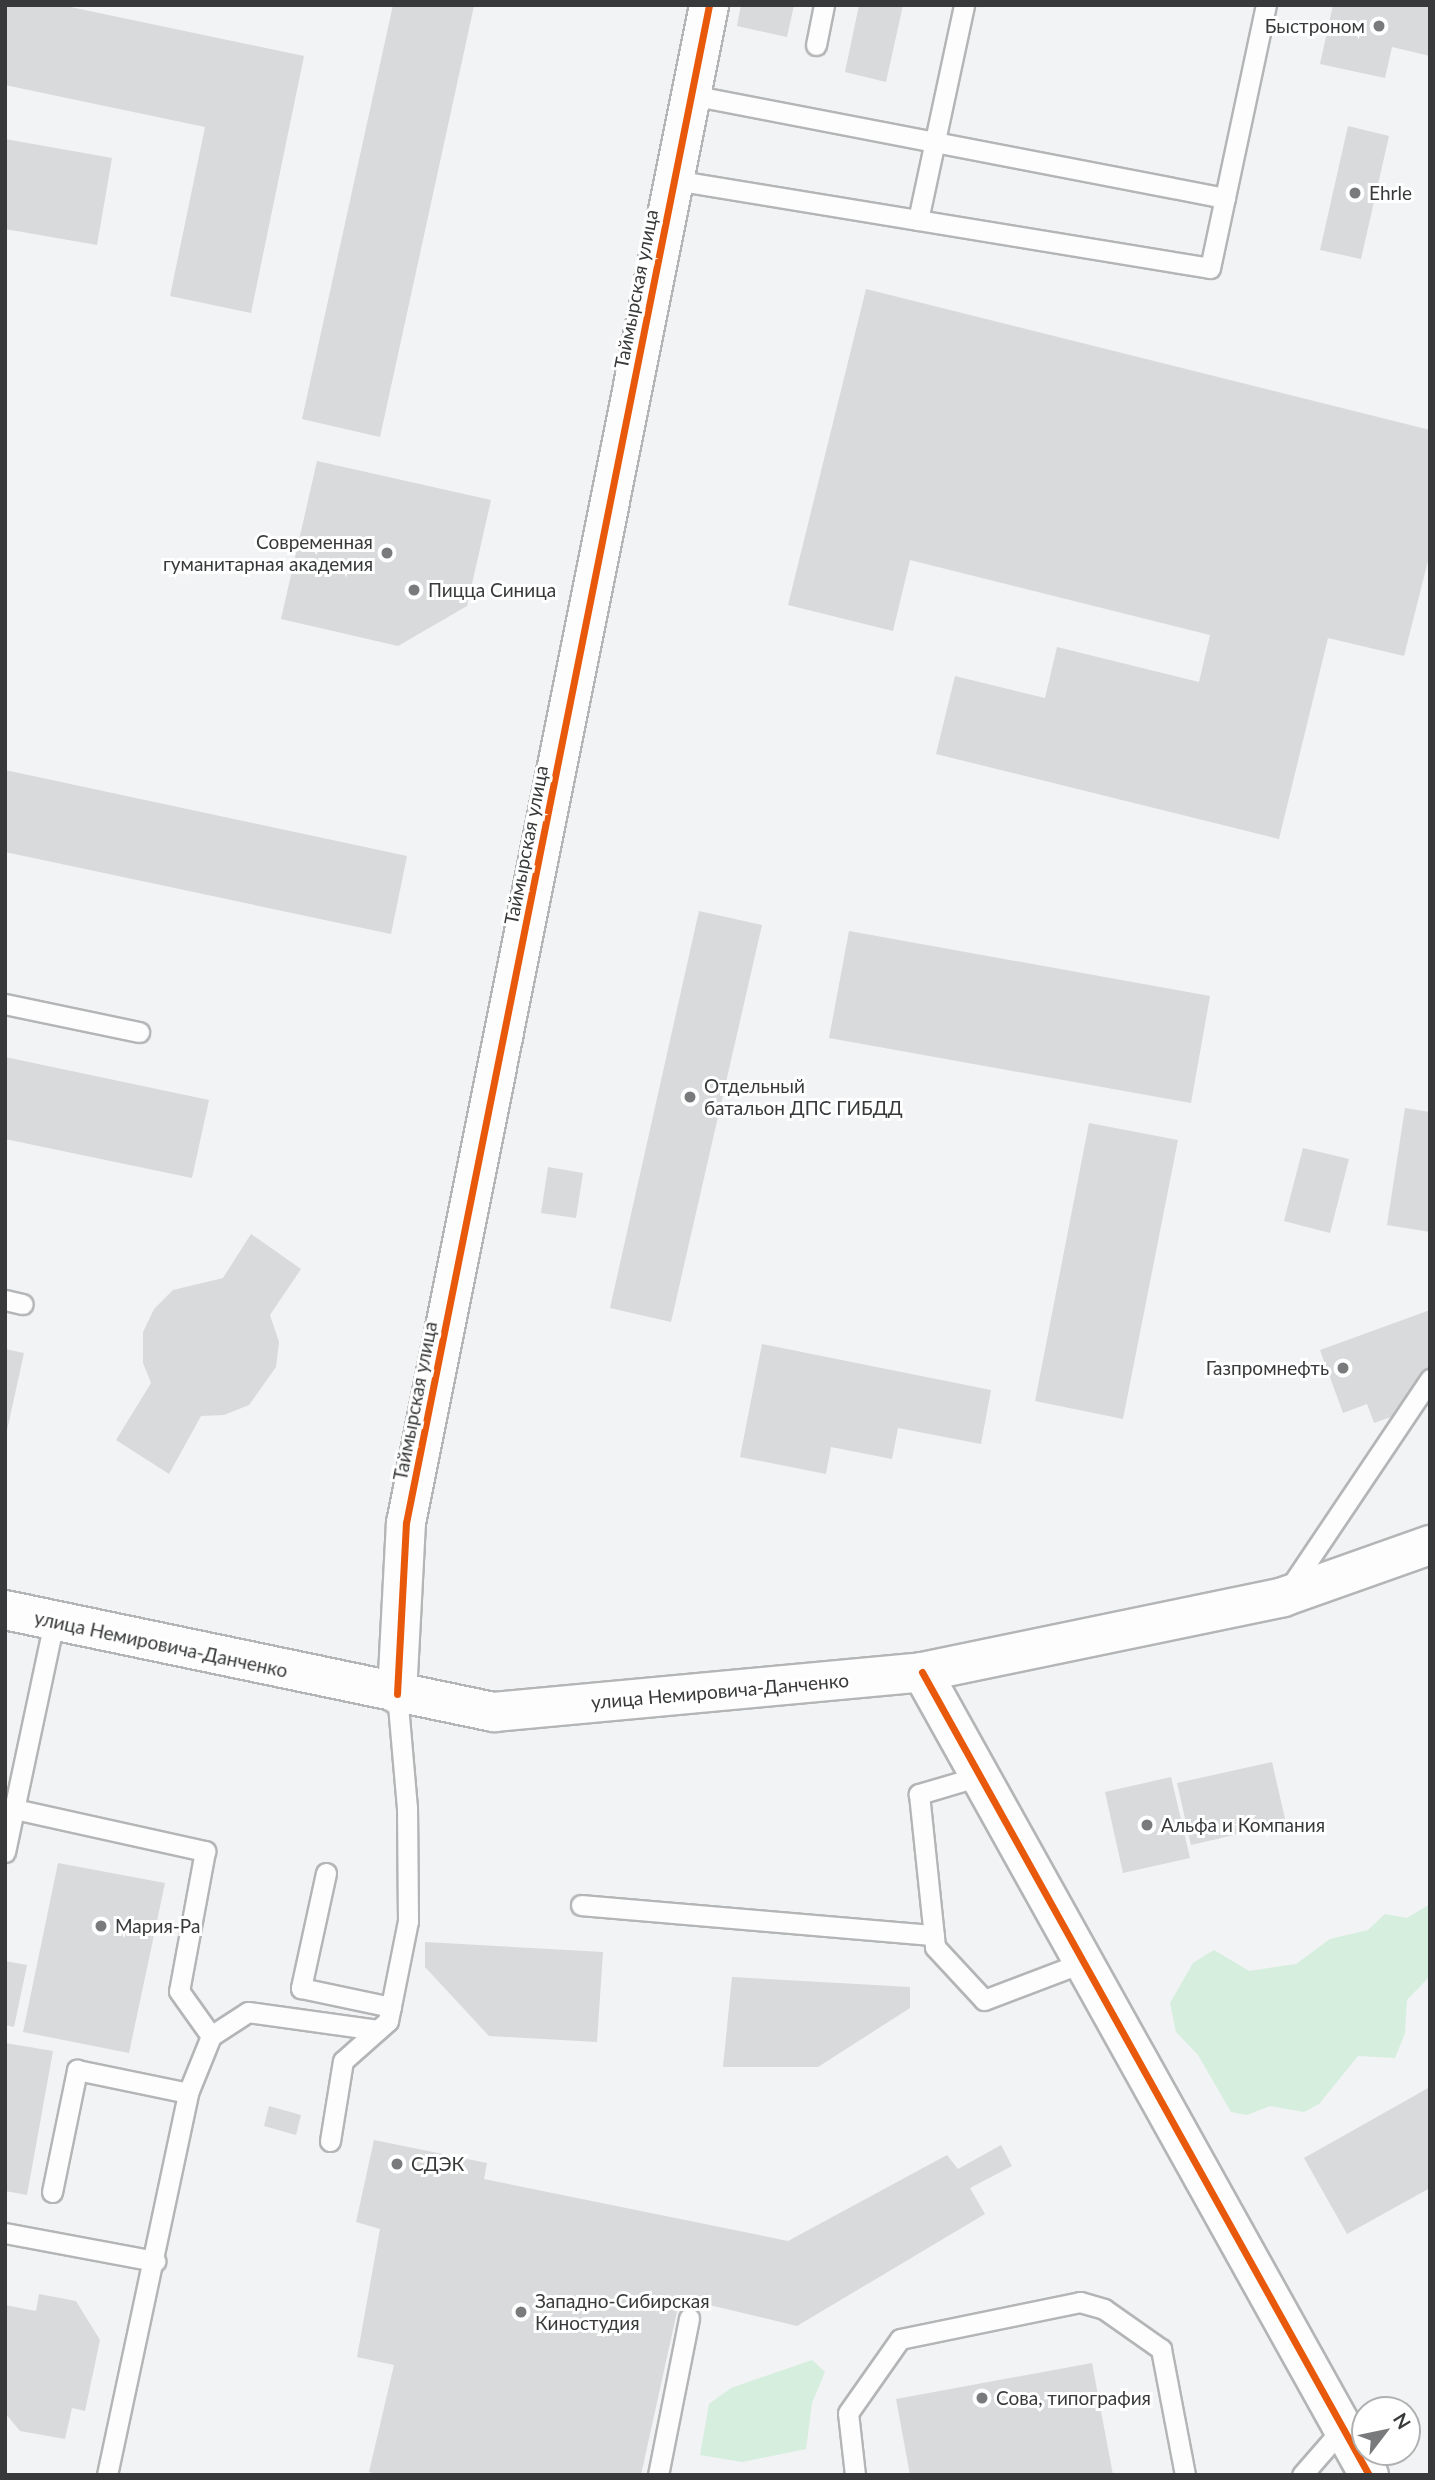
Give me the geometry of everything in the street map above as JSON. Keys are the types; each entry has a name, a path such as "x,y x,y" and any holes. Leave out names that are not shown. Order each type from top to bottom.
{"street":[{"name":"Таймырская улица","path":"397,1694 406,1523 709,5"},
{"name":"улица Немировича-Данченко","path":"5,1610 397,1694 494,1712 922,1672 1283,1597 1430,1545"},
{"path":"922,1672 1369,2475"}],"lane":[{"path":"816,46 824,5"},
{"path":"918,220 964,5"},
{"path":"674,180 1210,268 1266,5"},
{"path":"691,95 1225,198"},
{"path":"5,1004 139,1032"},
{"path":"1283,1597 1430,1379"},
{"path":"5,1852 54,1621"},
{"path":"330,2141 343,2062 388,2021 408,1921 407,1808 397,1694"},
{"path":"980,1776 919,1794 935,1947 984,2000 1084,1962"},
{"path":"15,1809 205,1851 179,1991 211,2036"},
{"path":"326,1873 301,1989 391,2007"},
{"path":"581,1905 934,1935"},
{"path":"107,2475 155,2261 188,2093 211,2036 248,2012 378,2030"},
{"path":"52,2192 77,2070 188,2093"},
{"path":"5,2233 155,2261"},
{"path":"855,2475 848,2413 900,2339 1080,2302 1104,2309 1161,2350 1185,2475"},
{"path":"658,2475 689,2318"},
{"path":"1302,2475 1343,2428"}],"green space":[{"path":"1430,1904 1430,1976 1407,2000 1405,2033 1395,2058 1358,2056 1319,2104 1304,2112 1270,2106 1247,2115 1231,2112 1198,2055 1176,2032 1170,2003 1193,1963 1214,1950 1249,1971 1296,1964 1330,1939 1368,1930 1385,1914 1407,1918"},
{"path":"812,2360 825,2372 812,2403 806,2449 742,2462 700,2455 709,2404 731,2388"}],"building":[{"path":"5,5 61,5 304,56 251,313 170,296 205,127 5,85"},
{"path":"393,5 474,6 380,437 302,419"},
{"path":"741,5 794,5 787,37 737,26"},
{"path":"859,5 903,5 886,82 845,72"},
{"name":"Быстроном","path":"1333,5 1430,5 1430,56 1392,47 1385,78 1320,64"},
{"name":"Ehrle","path":"1348,126 1389,136 1361,259 1320,250"},
{"path":"5,139 112,158 97,245 5,229"},
{"path":"866,289 1430,430 1430,553 1404,656 1328,638 1279,839 936,754 955,676 1045,698 1057,647 1199,682 1210,635 910,560 893,631 788,605"},
{"name":"Современная гуманитарная академия","path":"317,461 491,500 467,606 398,646 281,619"},
{"path":"5,770 407,856 391,934 5,852"},
{"name":"Отдельный батальон ДПС ГИБДД","path":"699,911 762,925 671,1322 610,1308"},
{"path":"849,931 1210,996 1191,1103 829,1038"},
{"path":"5,1057 209,1100 192,1178 5,1139"},
{"path":"1405,1108 1430,1112 1430,1232 1387,1225"},
{"path":"1089,1123 1178,1140 1123,1419 1035,1401"},
{"path":"1303,1148 1349,1159 1330,1233 1284,1221"},
{"path":"548,1167 583,1173 576,1218 541,1213"},
{"path":"251,1234 301,1269 270,1315 279,1342 276,1367 249,1405 224,1415 201,1416 169,1474 116,1440 151,1383 143,1363 143,1332 154,1309 173,1290 223,1278"},
{"path":"1430,1310 1430,1403 1374,1423 1367,1404 1343,1413 1320,1350"},
{"path":"762,1344 991,1390 981,1444 898,1428 892,1459 831,1447 826,1474 740,1457"},
{"path":"5,1349 24,1353 6,1435 5,1434"},
{"path":"1272,1762 1286,1823 1191,1845 1177,1783"},
{"name":"Альфа и Компания","path":"1171,1777 1190,1858 1123,1873 1105,1792"},
{"name":"Мария-Ра","path":"58,1863 165,1883 129,2053 23,2032"},
{"path":"425,1942 603,1952 597,2042 489,2036 425,1967"},
{"path":"5,1961 27,1965 14,2027 5,2025"},
{"path":"732,1977 910,1987 910,2008 818,2067 723,2067"},
{"path":"5,2043 53,2051 27,2195 5,2191"},
{"path":"1430,2087 1430,2188 1347,2234 1304,2158"},
{"path":"269,2106 301,2115 296,2135 264,2126"},
{"name":"Западно-Сибирская Киностудия","path":"374,2140 487,2163 484,2179 788,2241 947,2155 958,2169 1001,2145 1012,2166 970,2188 985,2214 797,2326 680,2298 641,2475 380,2475 369,2472 394,2365 357,2357 380,2229 356,2222"},
{"path":"39,2294 76,2301 100,2340 85,2411 72,2408 65,2439 20,2431 5,2413 5,2305 36,2311"},
{"path":"1092,2363 1113,2475 910,2475 896,2399"}],"cycle path":[{"path":"397,1694 406,1523 709,5"},
{"path":"922,1672 1369,2475"}],"place":[{"name":"Быстроном","path":"1379,26"},
{"name":"Ehrle","path":"1355,193"},
{"name":"Современная гуманитарная академия","path":"387,553"},
{"name":"Пицца Синица","path":"414,590"},
{"name":"Отдельный батальон ДПС ГИБДД","path":"690,1097"},
{"name":"Газпромнефть","path":"1343,1368"},
{"name":"Альфа и Компания","path":"1147,1825"},
{"name":"Мария-Ра","path":"101,1926"},
{"name":"СДЭК","path":"397,2164"},
{"name":"Западно-Сибирская Киностудия","path":"521,2312"},
{"name":"Сова, типография","path":"982,2398"}]}
